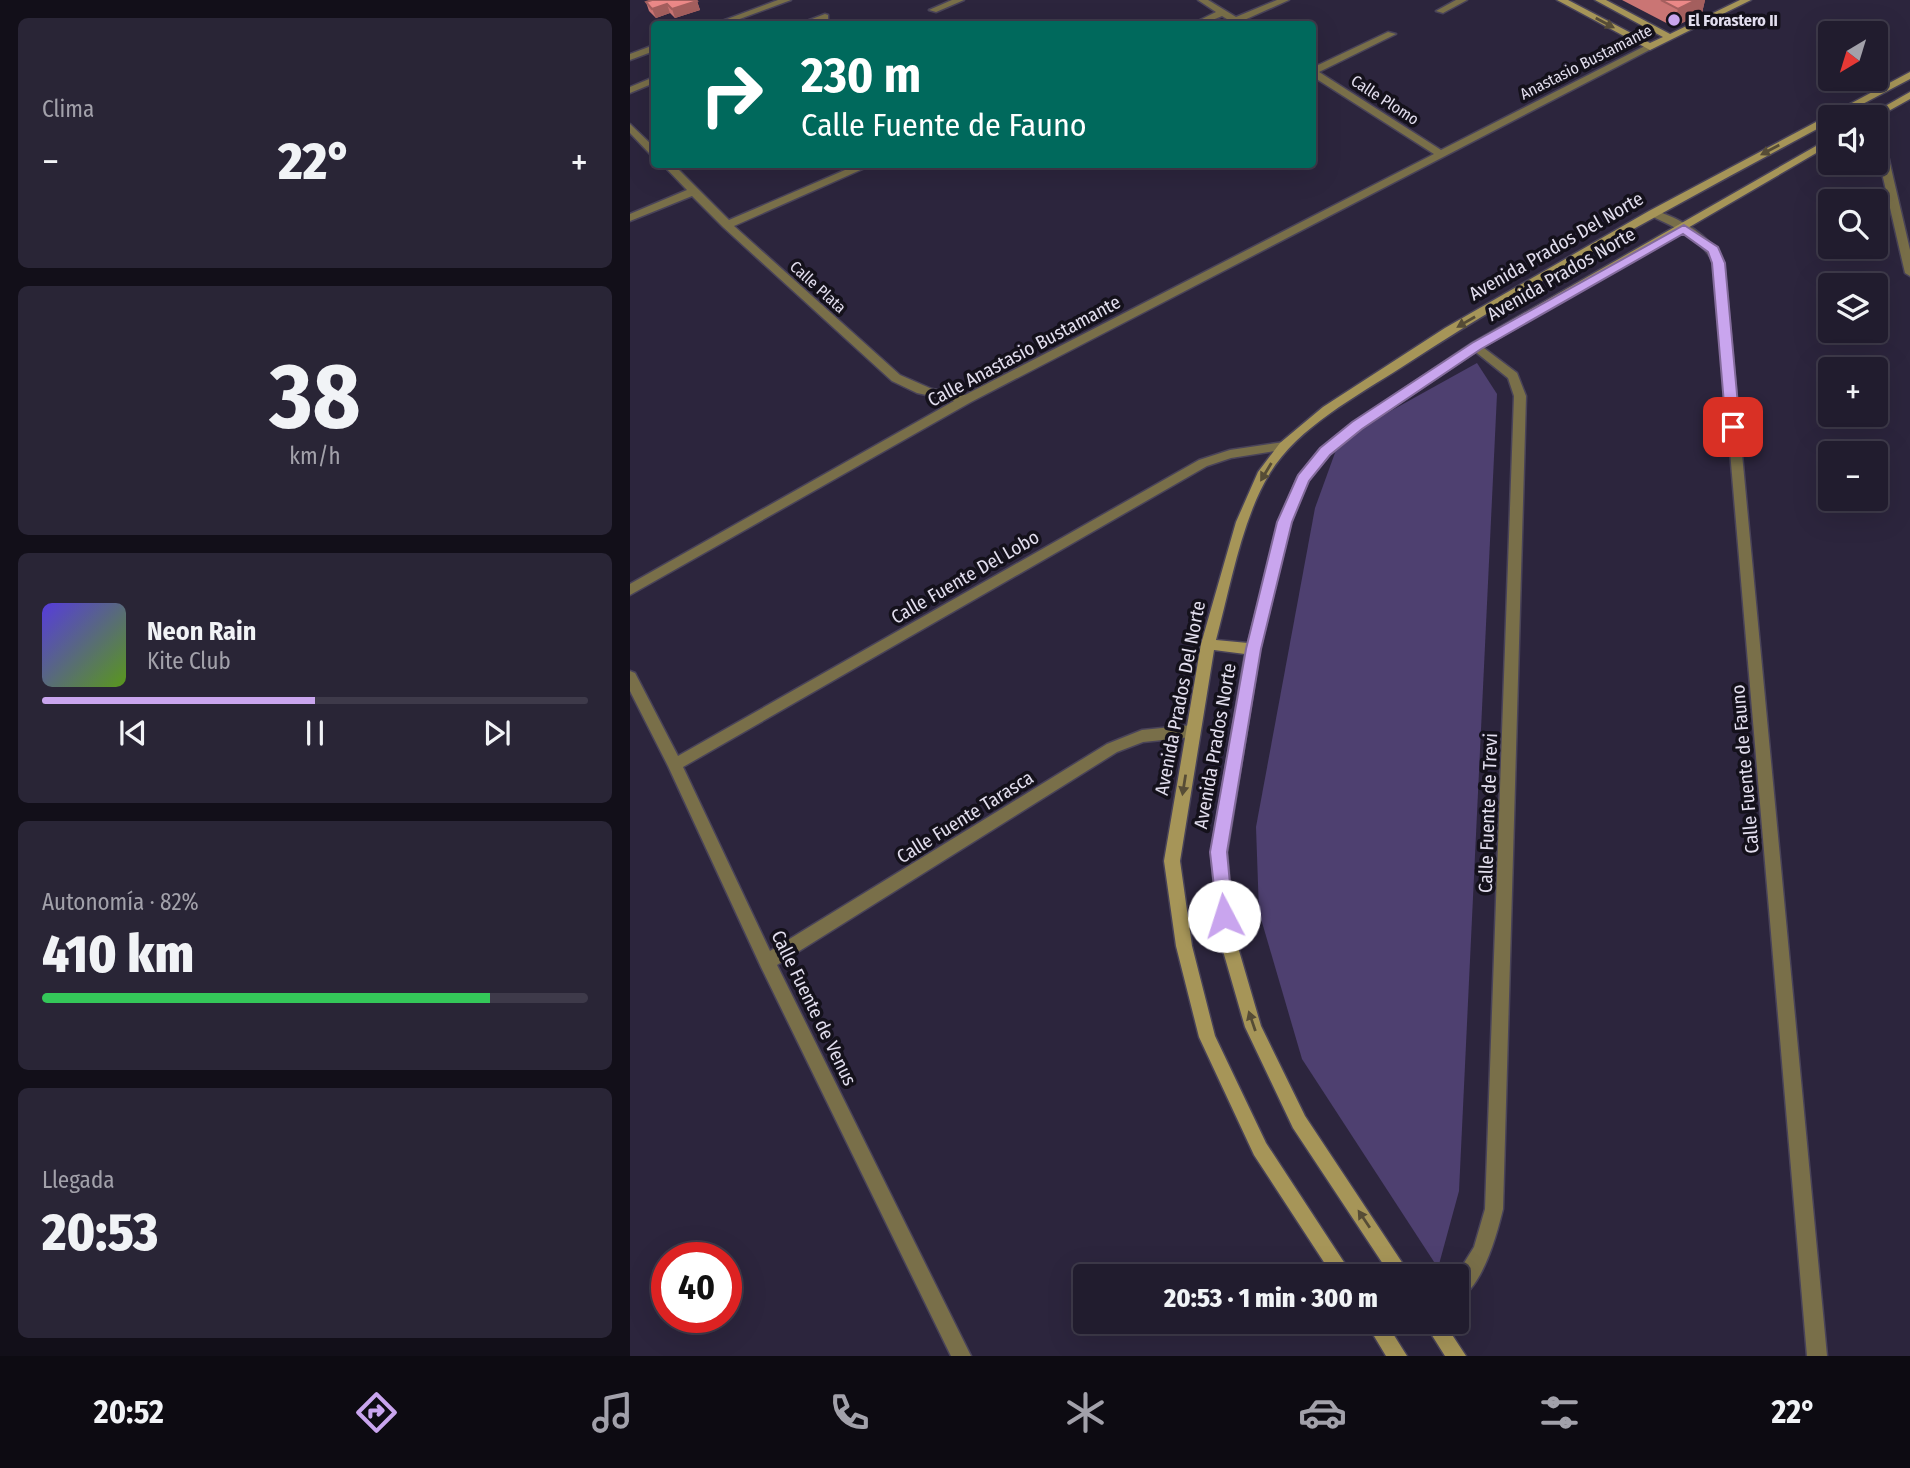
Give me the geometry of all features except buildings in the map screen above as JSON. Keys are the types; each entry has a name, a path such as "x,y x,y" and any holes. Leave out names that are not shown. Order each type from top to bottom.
{"street":[{"path":"728,21 787,0"},
{"path":"933,10 960,0"},
{"path":"1202,0 1234,21"},
{"path":"1241,21 1285,0"},
{"path":"1440,11 1462,0"},
{"path":"1561,0 1650,47"},
{"path":"1599,0 1670,37"},
{"name":"Anastasio Bustamante","path":"1440,154 1747,0"},
{"path":"1203,21 1222,13"},
{"path":"813,21 825,17"},
{"path":"1316,70 1391,34"},
{"path":"630,57 651,49"},
{"name":"Calle Plomo","path":"1316,75 1440,154"},
{"name":"Avenida Prados Del Norte","path":"1854,105 1910,75"},
{"path":"630,90 651,81"},
{"path":"1888,110 1910,95"},
{"name":"Avenida Prados Del Norte","path":"1336,1264 1259,1149 1207,1037 1184,946 1172,861 1208,644 1242,522 1264,472 1283,446 1327,410 1449,331 1653,213 1818,124"},
{"path":"630,127 651,149"},
{"name":"Avenida Prados Norte","path":"1394,1264 1299,1122 1253,1027 1227,937 1219,852 1253,649 1284,522 1303,478 1325,452 1357,426 1476,346 1818,148"},
{"name":"Calle Anastasio Bustamante","path":"630,590 967,399 1440,154"},
{"name":"Calle Plata","path":"671,168 727,225 895,378 914,389 936,396 967,399"},
{"path":"727,225 860,168"},
{"path":"1887,175 1910,273"},
{"path":"630,218 694,191"},
{"name":"Calle Fuente de Fauno","path":"1653,213 1684,228 1714,250 1719,263 1817,1356"},
{"name":"Calle Fuente de Trevi","path":"1469,1275 1486,1245 1494,1209 1520,396 1513,376 1476,346"},
{"name":"Calle Fuente Del Lobo","path":"675,765 1203,463 1230,454 1283,446"},
{"path":"1208,644 1253,649"},
{"name":"Calle Fuente de Venus","path":"630,677 961,1356"},
{"name":"Calle Fuente Tarasca","path":"768,962 1112,748 1142,736 1192,731"},
{"path":"1383,1334 1398,1356"},
{"path":"1441,1334 1456,1356"}],"shaded area":[{"path":"1477,363 1497,394 1459,1191 1439,1264 1435,1264 1302,1059 1259,912 1256,827 1315,508 1340,439"}],"place":[{"name":"El Forastero II","path":"1674,20"}],"route":[{"path":"1224,916 1219,852 1253,649 1284,522 1303,478 1325,452 1357,426 1476,346 1684,228 1714,250 1719,263 1733,427"}]}
